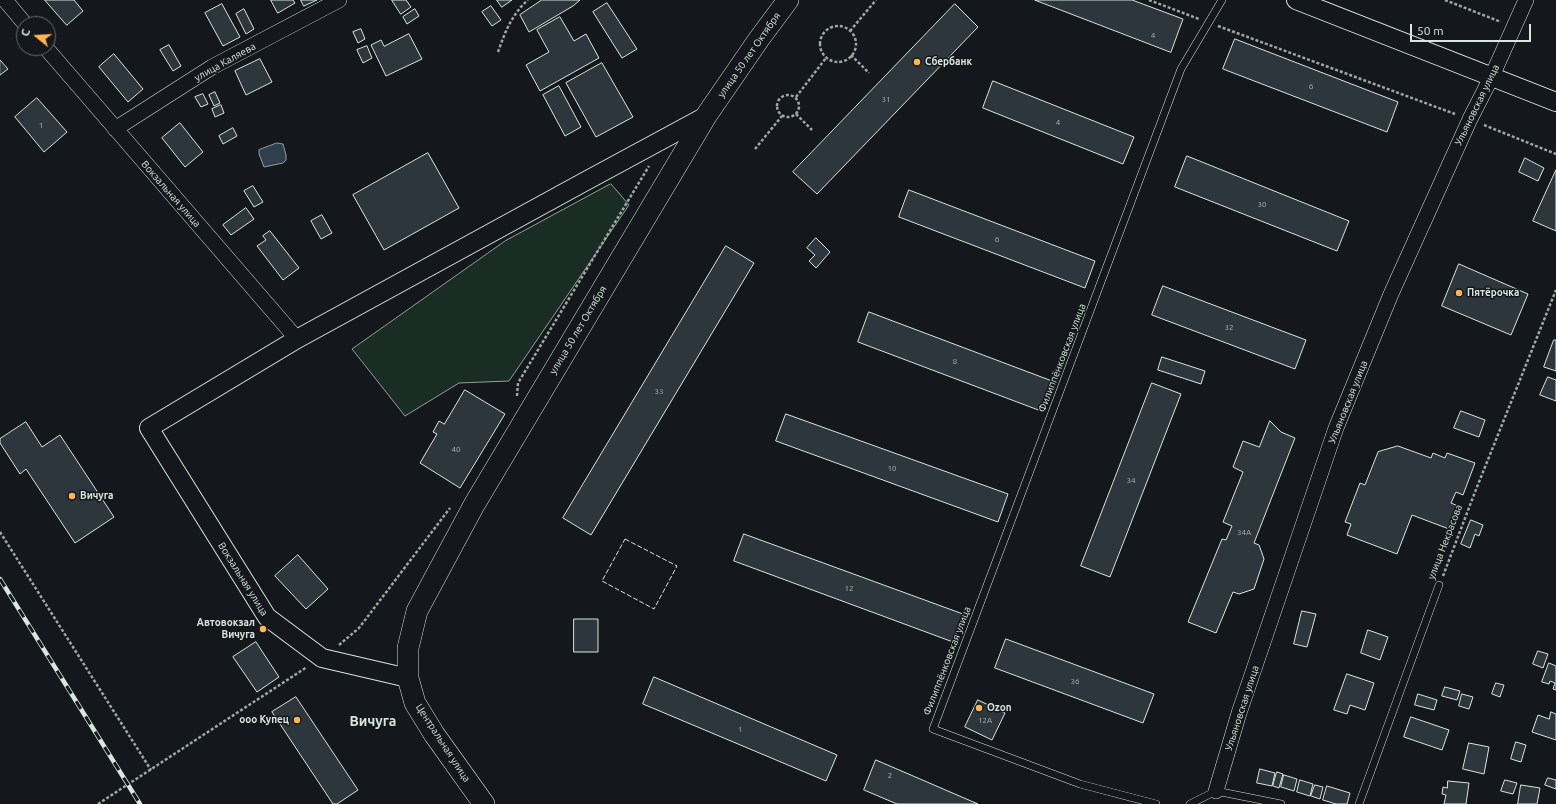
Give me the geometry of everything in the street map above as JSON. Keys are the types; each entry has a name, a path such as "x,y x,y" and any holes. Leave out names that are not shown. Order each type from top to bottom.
{"main road":[{"name":"улица 50 лет Октября","path":"408,678 408,648 417,611 474,505 706,116 788,0"},
{"name":"Центральная улица","path":"408,678 415,703 434,734 484,804"}],"street":[{"path":"5,0 18,16"},
{"name":"улица Каляева","path":"116,129 212,68 339,0"},
{"path":"1296,0 1556,102"},
{"name":"Ульяновская улица","path":"1216,791 1239,712 1336,428 1391,294 1470,119 1492,76 1526,0"},
{"name":"Вокзальная улица","path":"53,56 297,339 149,428 267,617 322,658 408,678"},
{"path":"297,339 706,116"}],"lane":[{"name":"Филиппёнковская улица","path":"1156,804 1080,784 933,729 1181,69 1222,0"},
{"name":"улица Некрасова","path":"1360,804 1439,585"},
{"path":"1190,804 1216,791 1281,804"}],"path":[{"path":"498,52 510,20 520,7 528,0"},
{"path":"850,31 876,0"},
{"path":"1150,0 1470,119 1556,154"},
{"path":"1445,0 1514,27"},
{"path":"840,26 850,31 855,42 855,48 851,55 843,61 837,62 826,58 820,48 820,42 824,32 828,28 840,26"},
{"path":"851,55 869,73"},
{"path":"796,97 826,58"},
{"path":"788,94 796,97 800,104 796,114 789,118 782,116 777,110 779,99 788,94"},
{"path":"796,114 812,130"},
{"path":"755,149 782,116"},
{"path":"517,401 518,383 651,163"},
{"name":"улица Некрасова","path":"1439,585 1556,290"},
{"path":"98,804 322,658 359,628 450,508"},
{"path":"0,532 151,770"}],"green space":[{"path":"611,184 629,205 509,381 459,383 405,416 352,349 505,241"}],"water":[{"path":"277,143 283,144 286,160 283,163 264,167 259,150"}],"building":[{"path":"45,0 74,0 83,11 67,25"},
{"path":"271,0 293,0 295,3 278,13"},
{"path":"301,0 317,0 304,6"},
{"path":"392,0 406,0 411,7 401,14"},
{"path":"497,0 512,0 502,7"},
{"path":"542,0 580,0 573,6 529,32 520,15"},
{"path":"1035,0 1132,0 1183,19 1171,52"},
{"path":"607,3 637,49 622,58 593,12"},
{"path":"222,4 240,37 223,46 205,13"},
{"path":"955,4 978,27 817,194 793,172"},
{"path":"491,6 501,20 492,26 482,12"},
{"path":"244,9 254,29 246,34 236,14"},
{"path":"415,9 419,16 407,24 403,17"},
{"path":"560,17 574,41 586,34 599,58 540,91 526,65 549,52 537,30"},
{"path":"361,29 365,39 358,43 353,32"},
{"path":"409,34 422,59 386,76 371,45 381,40 384,46"},
{"path":"1235,39 1398,102 1387,132 1223,69"},
{"path":"169,45 181,66 173,71 160,50"},
{"path":"367,46 372,58 363,63 357,50"},
{"path":"114,54 143,89 128,102 99,67"},
{"path":"260,59 272,82 246,95 235,71"},
{"path":"0,60 8,69 0,75"},
{"path":"602,63 633,117 596,137 566,83"},
{"path":"993,81 1134,137 1123,164 983,108"},
{"path":"559,86 581,127 565,136 543,95"},
{"path":"215,92 220,103 214,106 209,95"},
{"path":"203,94 208,104 201,107 195,97"},
{"path":"37,98 67,132 44,152 15,117"},
{"path":"221,105 224,113 215,117 212,109"},
{"path":"180,123 203,152 185,167 162,138"},
{"path":"233,128 237,136 223,144 219,136"},
{"path":"428,153 459,208 384,250 353,195"},
{"path":"1187,156 1349,221 1337,251 1175,187"},
{"path":"1525,158 1544,168 1538,181 1519,172"},
{"path":"1556,170 1556,231 1533,221"},
{"path":"253,186 263,202 254,207 244,191"},
{"path":"909,190 1095,261 1085,288 899,217"},
{"path":"246,208 254,219 231,235 223,225"},
{"path":"322,215 332,233 321,239 311,221"},
{"path":"270,231 299,268 283,280 257,246 266,240 263,236"},
{"path":"816,238 830,252 816,268 809,261 815,255 807,248"},
{"path":"726,246 754,263 591,535 563,518"},
{"path":"1459,264 1528,294 1511,335 1442,306"},
{"path":"1163,286 1306,340 1295,369 1152,315"},
{"path":"869,312 1052,381 1041,411 858,342"},
{"path":"1554,340 1556,340 1556,371 1544,367"},
{"path":"1162,357 1205,371 1201,384 1158,370"},
{"path":"1548,377 1556,380 1556,401 1540,395"},
{"path":"1152,383 1181,394 1110,577 1081,566"},
{"path":"465,390 505,414 460,488 420,463 437,434 433,432 439,421 444,424"},
{"path":"1461,411 1485,420 1479,437 1454,428"},
{"path":"786,414 1008,494 998,522 776,441"},
{"path":"1270,421 1281,432 1295,438 1254,543 1259,545 1264,559 1254,589 1239,594 1233,592 1216,633 1188,622 1222,539 1226,540 1232,526 1223,522 1243,472 1233,467 1243,441 1259,447"},
{"name":"Вичуга","path":"26,422 42,447 60,435 114,517 75,543 26,469 20,474 0,443 0,439"},
{"path":"1398,446 1431,458 1433,453 1445,458 1447,453 1475,463 1463,495 1456,492 1451,503 1458,506 1449,529 1412,515 1397,554 1347,535 1351,524 1345,522 1360,483 1365,485 1378,452"},
{"path":"1471,520 1483,525 1479,536 1475,534 1470,548 1461,544"},
{"path":"744,534 963,614 953,642 734,561"},
{"path":"298,555 328,589 306,609 275,576"},
{"path":"1302,611 1316,614 1307,647 1294,644"},
{"path":"574,619 598,619 598,652 574,652"},
{"path":"1368,630 1388,637 1380,660 1361,653"},
{"path":"1006,639 1154,694 1143,723 995,668"},
{"path":"256,642 279,677 257,692 233,657"},
{"path":"1538,651 1548,654 1543,668 1533,664"},
{"path":"1549,663 1556,666 1556,690 1553,689 1555,683 1550,681 1549,684 1542,682"},
{"path":"1347,674 1374,683 1365,710 1350,705 1347,714 1334,710"},
{"path":"654,677 837,755 826,781 643,704"},
{"path":"1496,683 1504,685 1500,697 1492,694"},
{"path":"1445,687 1460,691 1457,700 1442,696"},
{"path":"1418,694 1437,700 1434,710 1415,705"},
{"path":"1462,694 1473,697 1469,709 1459,706"},
{"path":"296,697 358,790 337,804 333,804 272,712"},
{"path":"978,700 1005,713 992,740 965,727"},
{"path":"1551,712 1556,714 1556,740 1532,732 1538,715 1549,719"},
{"path":"1411,717 1449,730 1442,750 1404,737"},
{"path":"1516,742 1526,745 1521,762 1511,759"},
{"path":"1469,743 1489,747 1484,774 1463,769"},
{"path":"876,760 978,804 897,804 864,790"},
{"path":"1260,769 1275,773 1272,786 1257,783"},
{"path":"1277,772 1283,774 1279,788 1273,786"},
{"path":"1284,775 1297,779 1294,791 1281,787"},
{"path":"1548,778 1556,780 1556,789 1545,785"},
{"path":"1300,780 1313,784 1310,796 1297,792"},
{"path":"1505,780 1517,783 1513,794 1501,791"},
{"path":"1448,781 1469,783 1466,804 1444,804 1446,795 1442,794 1443,787 1447,788"},
{"path":"1315,785 1323,787 1320,799 1311,796"},
{"path":"1521,785 1540,788 1537,804 1518,804"},
{"path":"1327,786 1350,793 1347,804 1336,804 1323,800"}],"railway":[{"path":"0,579 140,804"}],"fence":[{"path":"625,539 677,566 654,609 602,581 625,539"}],"place":[{"name":"Сбербанк","path":"917,62"},
{"name":"Пятёрочка","path":"1459,293"},
{"name":"Вичуга","path":"72,496"},
{"name":"Автовокзал Вичуга","path":"263,629"},
{"name":"Ozon","path":"979,708"},
{"name":"ооо Купец","path":"297,720"}],"district":[{"name":"Вичуга","path":"373,721"}]}
